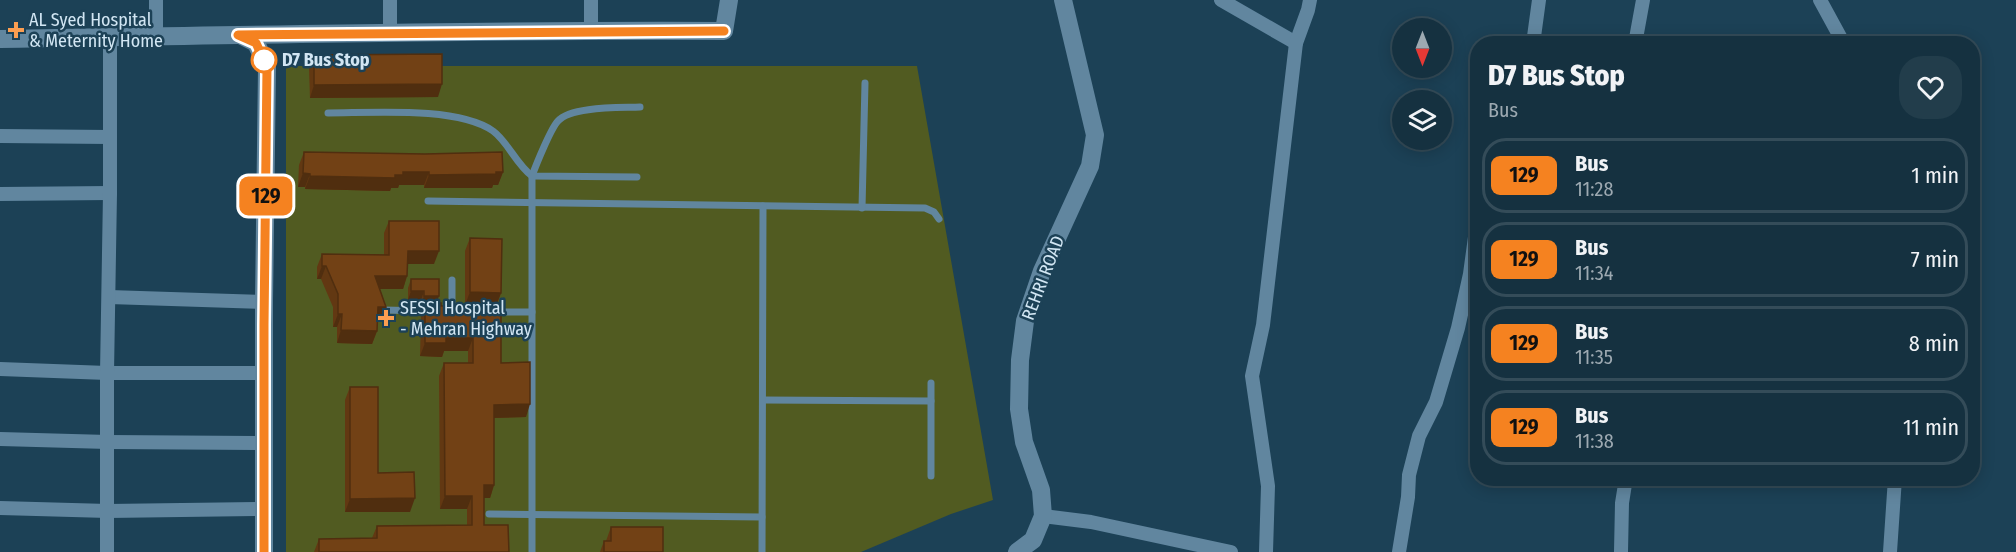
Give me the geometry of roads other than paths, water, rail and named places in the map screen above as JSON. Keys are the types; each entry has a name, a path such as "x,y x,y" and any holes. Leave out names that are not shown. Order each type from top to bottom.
{"street":[{"path":"156,0 156,36"},
{"path":"390,0 390,33"},
{"path":"591,0 591,31"},
{"path":"0,39 724,31 729,0"},
{"name":"REHRI ROAD","path":"1043,516 1041,490 1024,442 1019,409 1022,340 1025,321 1042,271 1090,166 1095,135 1063,0"},
{"path":"1221,0 1296,44"},
{"path":"1266,552 1268,486 1252,376 1265,315 1296,44 1310,0"},
{"path":"1534,36 1539,0"},
{"path":"1636,36 1643,0"},
{"path":"1820,0 1840,36"},
{"path":"238,35 256,43 267,67 264,552"},
{"path":"107,552 110,37"},
{"path":"0,136 110,137"},
{"path":"0,194 110,193"},
{"path":"1399,552 1408,497 1409,475 1419,436 1436,402 1458,328 1470,274"},
{"path":"109,297 264,302"},
{"path":"0,369 107,373 264,373"},
{"path":"0,439 264,443"},
{"path":"1621,552 1625,486"},
{"path":"1890,552 1894,486"},
{"path":"0,508 108,511 264,509"},
{"path":"1017,552 1033,540 1043,516 1091,522 1231,552"}],"lane":[{"path":"862,208 865,83"},
{"path":"532,552 532,176 558,121 567,115 582,111 640,107"},
{"path":"328,113 434,114 471,121 494,131 523,169 532,176 637,177"},
{"path":"428,201 925,208 934,212 939,219"},
{"path":"762,552 763,206"},
{"path":"452,280 452,311"},
{"path":"383,310 464,312"},
{"path":"487,312 532,312"},
{"path":"931,383 931,476"},
{"path":"763,400 931,401"},
{"path":"489,514 762,516"}],"place":[{"name":"AL Syed Hospital & Meternity Home","path":"16,30"},
{"name":"D7 Bus Stop","path":"264,60"},
{"name":"SESSI Hospital - Mehran Highway","path":"386,318"}]}
